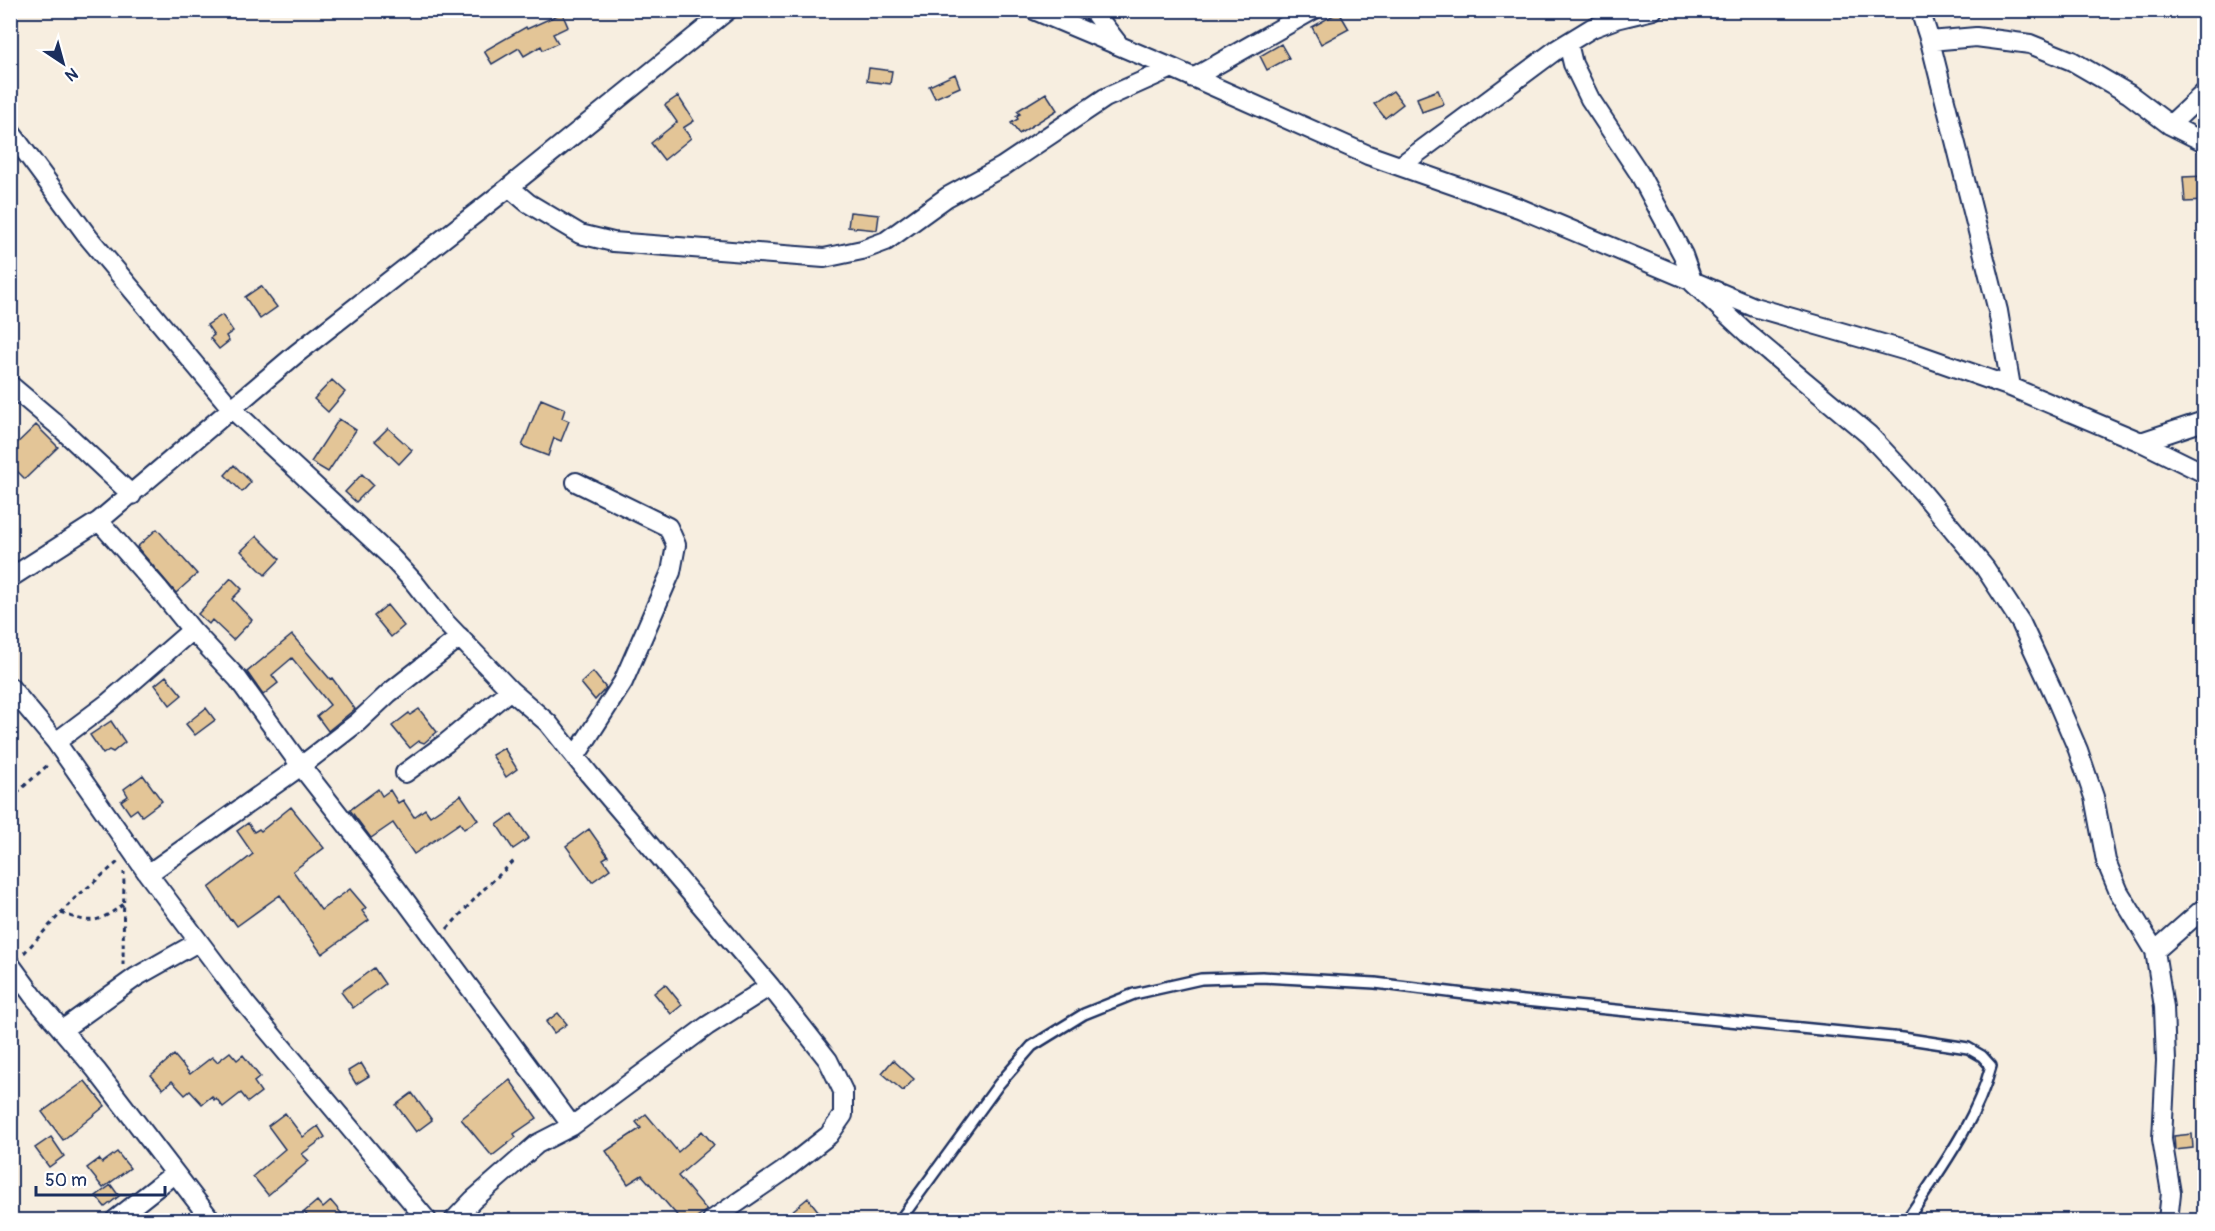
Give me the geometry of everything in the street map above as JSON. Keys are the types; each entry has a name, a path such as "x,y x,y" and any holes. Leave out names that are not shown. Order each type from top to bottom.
{"street":[{"path":"10,578 99,521 132,495 306,346 509,187 728,10"},
{"path":"1034,10 1368,155 1519,208 1754,307 1914,353 2011,387 2141,442 2205,473"},
{"path":"1092,10 1120,46"},
{"path":"1193,78 1313,10"},
{"path":"1400,166 1458,122 1592,28 1616,19 1653,10"},
{"path":"1920,10 1930,41 1998,311 2011,387"},
{"path":"1930,41 1976,37 2030,44 2072,61 2128,94 2170,125 2205,142"},
{"path":"1568,43 1573,64 1590,99 1639,172 1683,255 1693,283 1748,334 1869,435 1922,492 1985,567 2021,623 2055,694 2078,750 2094,797 2106,861 2119,892 2155,951 2164,1007 2166,1061 2162,1139 2171,1193 2168,1221"},
{"path":"509,187 528,202 580,234 613,242 824,258 862,250 886,241 947,197 1002,167 1105,98 1172,68"},
{"path":"2170,125 2205,93"},
{"path":"10,131 89,238 232,409 390,556 445,622 510,690 548,723 770,986 828,1060 843,1091 843,1115 829,1135 782,1172 712,1221"},
{"path":"10,385 55,423 132,495"},
{"path":"2141,442 2205,421"},
{"path":"575,757 623,682 671,572 676,545 668,527 576,482"},
{"path":"99,521 192,630 238,679 573,1126"},
{"path":"59,747 192,630"},
{"path":"148,874 301,766 460,637"},
{"path":"10,687 59,747 126,849 148,874 198,942 301,1072 427,1221"},
{"path":"405,773 446,743 510,690"},
{"path":"2155,951 2205,908"},
{"path":"62,1030 118,990 198,942"},
{"path":"11,965 34,997 96,1070 211,1221"},
{"path":"454,1221 473,1200 537,1144 573,1126 707,1026 770,986"},
{"path":"115,1221 175,1173"}],"lane":[{"path":"900,1221 999,1084 1032,1046 1084,1014 1134,994 1202,979 1262,977 1375,983 1537,1002 1903,1038 1968,1048 1982,1056 1991,1066 1986,1086 1970,1120 1907,1221"}],"path":[{"path":"10,799 59,747"},
{"path":"118,990 122,977 124,953 126,849"},
{"path":"11,965 126,849"},
{"path":"435,943 482,891 515,860"},
{"path":"61,913 91,922 106,916 124,904"}],"building":[{"path":"1339,12 1349,29 1321,44 1312,27"},
{"path":"562,13 568,27 553,34 558,43 543,50 541,46 524,56 519,48 492,64 484,51 526,27 527,29"},
{"path":"1281,44 1289,58 1267,70 1260,56"},
{"path":"869,68 892,71 890,84 867,81"},
{"path":"955,74 960,87 935,98 929,86"},
{"path":"1438,90 1444,104 1422,112 1417,98"},
{"path":"1393,91 1403,104 1385,118 1374,104"},
{"path":"1046,93 1057,110 1019,134 1011,123 1018,119 1016,116 1020,114 1017,111"},
{"path":"678,96 694,121 683,128 691,138 664,160 651,143 677,122 665,105"},
{"path":"2205,176 2205,201 2185,202 2183,177"},
{"path":"850,212 879,215 877,230 848,227"},
{"path":"261,286 277,307 260,319 245,297"},
{"path":"222,315 233,331 226,336 229,341 219,349 210,338 214,335 207,325"},
{"path":"332,380 345,392 328,412 314,399"},
{"path":"541,399 565,409 562,418 569,421 561,441 554,438 548,456 522,446"},
{"path":"339,419 356,430 328,472 311,462"},
{"path":"36,425 58,447 25,479 10,464 10,450"},
{"path":"388,428 412,450 399,464 375,441"},
{"path":"234,465 251,482 242,492 225,475"},
{"path":"362,474 373,485 356,502 345,492"},
{"path":"157,529 197,574 176,593 137,547"},
{"path":"257,536 280,559 265,575 241,551"},
{"path":"231,578 242,589 232,599 252,620 233,640 212,620 209,624 198,614"},
{"path":"387,605 404,626 391,637 374,616"},
{"path":"292,635 330,679 332,678 355,709 328,731 317,716 330,705 292,658 272,675 278,683 263,695 247,672"},
{"path":"593,672 606,688 595,700 581,683"},
{"path":"166,676 182,695 170,705 155,685"},
{"path":"206,708 215,720 195,735 186,724"},
{"path":"419,709 437,732 424,743 419,741 410,748 392,726 409,713 410,715"},
{"path":"111,721 125,742 113,752 109,750 103,754 90,735"},
{"path":"504,748 517,769 506,777 492,755"},
{"path":"143,775 162,801 142,816 137,809 130,814 121,801 128,796 124,789"},
{"path":"378,789 382,796 390,790 398,803 403,800 414,817 425,809 430,816 461,795 478,820 464,829 460,823 414,854 393,823 371,838 350,810"},
{"path":"291,807 324,848 293,871 321,910 350,889 366,908 362,911 369,920 322,954 280,895 237,926 232,919 230,920 209,888 253,854 237,831 248,823 254,832 259,829 261,831"},
{"path":"512,814 529,838 513,849 497,825"},
{"path":"589,829 608,856 603,859 610,869 592,882 566,846"},
{"path":"374,968 385,984 353,1008 341,992"},
{"path":"665,984 682,1005 671,1014 654,993"},
{"path":"558,1013 567,1024 554,1033 546,1022"},
{"path":"230,1052 237,1060 243,1055 260,1077 254,1082 261,1092 248,1102 241,1093 223,1107 212,1096 202,1104 190,1091 185,1095 172,1081 163,1089 151,1075 174,1055 190,1074 212,1057 217,1062"},
{"path":"893,1060 914,1079 903,1091 882,1073"},
{"path":"361,1063 369,1076 356,1084 348,1071"},
{"path":"510,1080 537,1118 514,1134 516,1137 492,1156 461,1119"},
{"path":"85,1081 105,1106 63,1140 42,1112"},
{"path":"412,1093 432,1120 416,1132 396,1105"},
{"path":"285,1113 303,1137 318,1126 325,1137 302,1154 309,1161 268,1195 253,1176 285,1149 268,1126"},
{"path":"646,1114 678,1152 702,1131 714,1145 678,1176 707,1210 691,1221 682,1221 642,1175 628,1184 606,1151 641,1128 636,1122"},
{"path":"2192,1134 2193,1148 2175,1150 2174,1136"},
{"path":"51,1137 64,1156 49,1167 35,1148"},
{"path":"117,1152 130,1168 103,1188 87,1168 99,1159 102,1163"},
{"path":"111,1185 119,1196 105,1207 96,1196"},
{"path":"808,1198 826,1221 780,1221"},
{"path":"317,1201 323,1208 331,1201 348,1221 308,1221 310,1219 304,1212"}]}
